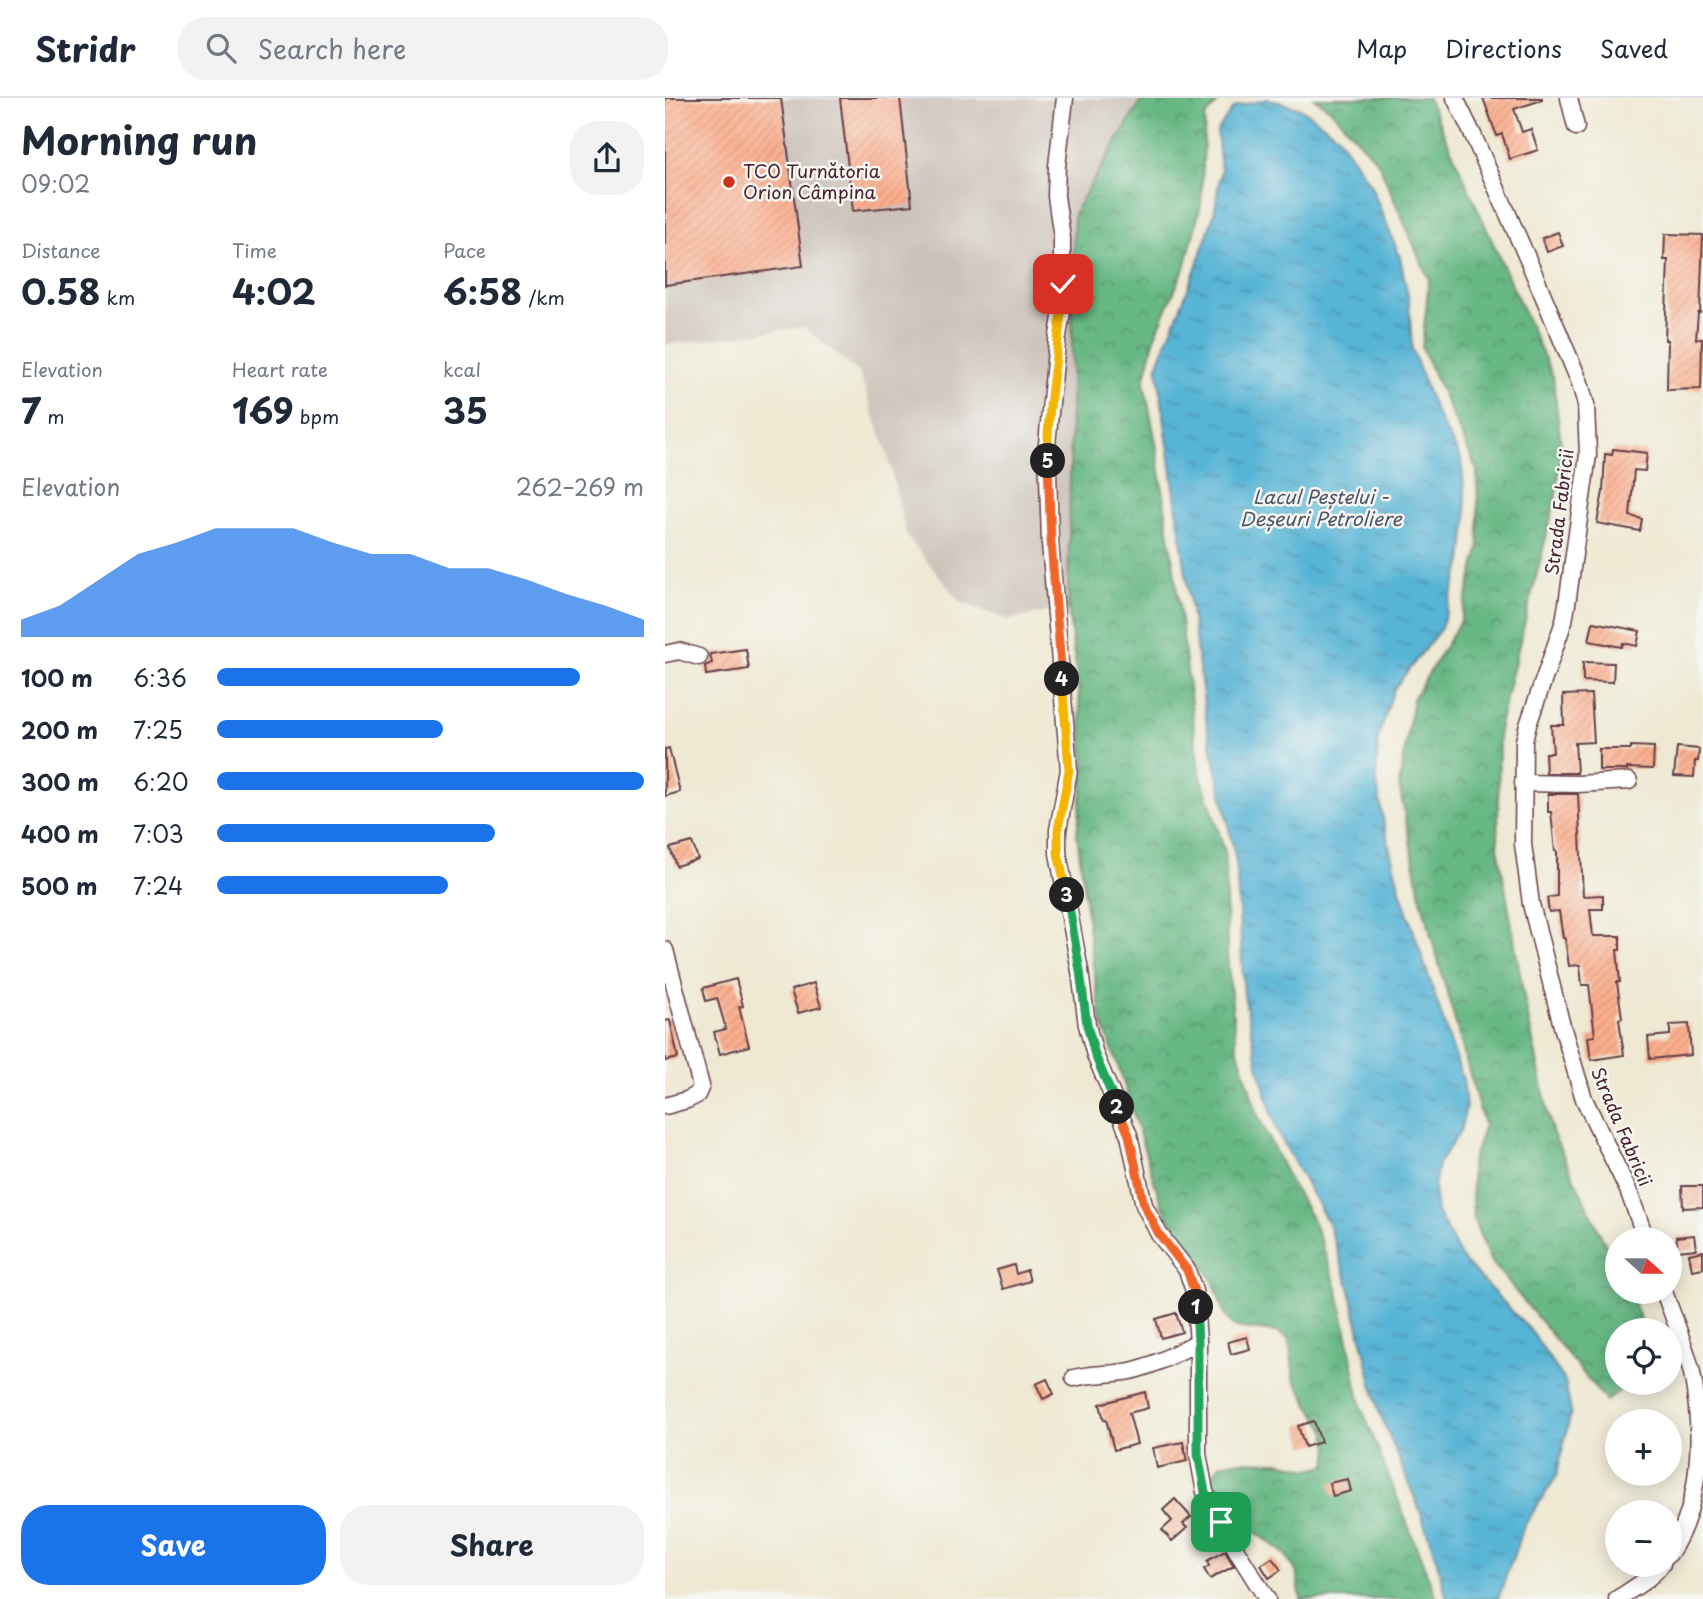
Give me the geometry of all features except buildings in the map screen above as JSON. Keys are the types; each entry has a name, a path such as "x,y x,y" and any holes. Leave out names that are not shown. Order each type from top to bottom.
{"street":[{"path":"1065,98 1056,195 1062,238 1062,312 1047,443 1051,543 1069,770 1058,830 1058,853 1087,1025 1095,1055 1129,1135 1144,1205 1159,1234 1187,1270 1194,1291 1198,1342 1198,1454 1205,1492 1267,1599"},
{"name":"Strada Fabricii","path":"1455,98 1529,262 1580,383 1586,405 1588,456 1564,621 1524,741 1523,844 1531,904 1584,1099 1628,1190 1642,1227"},
{"path":"1569,98 1576,127"},
{"path":"665,654 679,651 699,657"},
{"path":"1523,783 1629,781"},
{"path":"665,950 701,1086 697,1095 687,1101 665,1106"},
{"path":"1668,1304 1692,1371 1700,1427 1700,1458 1687,1520 1682,1531"},
{"path":"1074,1378 1129,1372 1158,1362 1198,1342"},
{"path":"1617,1599 1649,1577"}],"shaded area":[{"path":"665,98 1143,98 1074,213 1068,608 1008,620 960,602 906,535 888,456 859,373 804,327 665,345"}],"green space":[{"path":"1143,98 1222,98 1205,117 1201,204 1186,264 1155,336 1144,382 1156,443 1180,612 1199,770 1225,852 1227,955 1236,1044 1258,1116 1289,1180 1313,1220 1338,1291 1361,1406 1437,1599 1301,1599 1296,1571 1285,1554 1254,1531 1226,1516 1211,1489 1213,1473 1221,1464 1235,1461 1279,1462 1310,1469 1327,1465 1329,1448 1325,1428 1294,1378 1289,1339 1277,1332 1234,1327 1225,1315 1214,1283 1197,1254 1180,1236 1162,1206 1118,1065 1102,1023 1077,834 1085,765 1068,608 1074,213"},
{"path":"1314,98 1428,98 1553,377 1562,454 1555,501 1499,725 1498,846 1525,1003 1552,1132 1605,1244 1605,1304 1634,1304 1640,1318 1605,1318 1605,1395 1614,1395 1606,1401 1490,1260 1473,1218 1471,1165 1484,1125 1422,903 1399,785 1413,699 1461,620 1479,549 1477,470 1422,348 1429,280 1378,162 1331,110"}],"water":[{"name":"Lacul Peștelui - Deșeuri Petroliere","path":"1268,99 1302,109 1337,135 1371,186 1400,257 1409,301 1412,349 1435,411 1461,459 1467,518 1462,562 1441,628 1394,689 1378,738 1376,778 1400,890 1463,1080 1466,1108 1460,1132 1438,1164 1434,1188 1437,1212 1462,1259 1531,1331 1565,1381 1571,1413 1556,1477 1524,1526 1498,1599 1447,1599 1417,1503 1378,1409 1349,1286 1328,1223 1277,1131 1260,1073 1244,995 1236,861 1207,725 1157,366 1214,215 1221,170 1217,131 1234,107"}],"place":[{"name":"TCO Turnătoria Orion Câmpina","path":"729,182"}],"route":[{"path":"1063,284 1047,443 1051,543 1069,770 1058,830 1058,853 1087,1025 1095,1055 1129,1135 1144,1205 1159,1234 1187,1270 1194,1291 1198,1342 1198,1454 1205,1492 1221,1522"}]}
